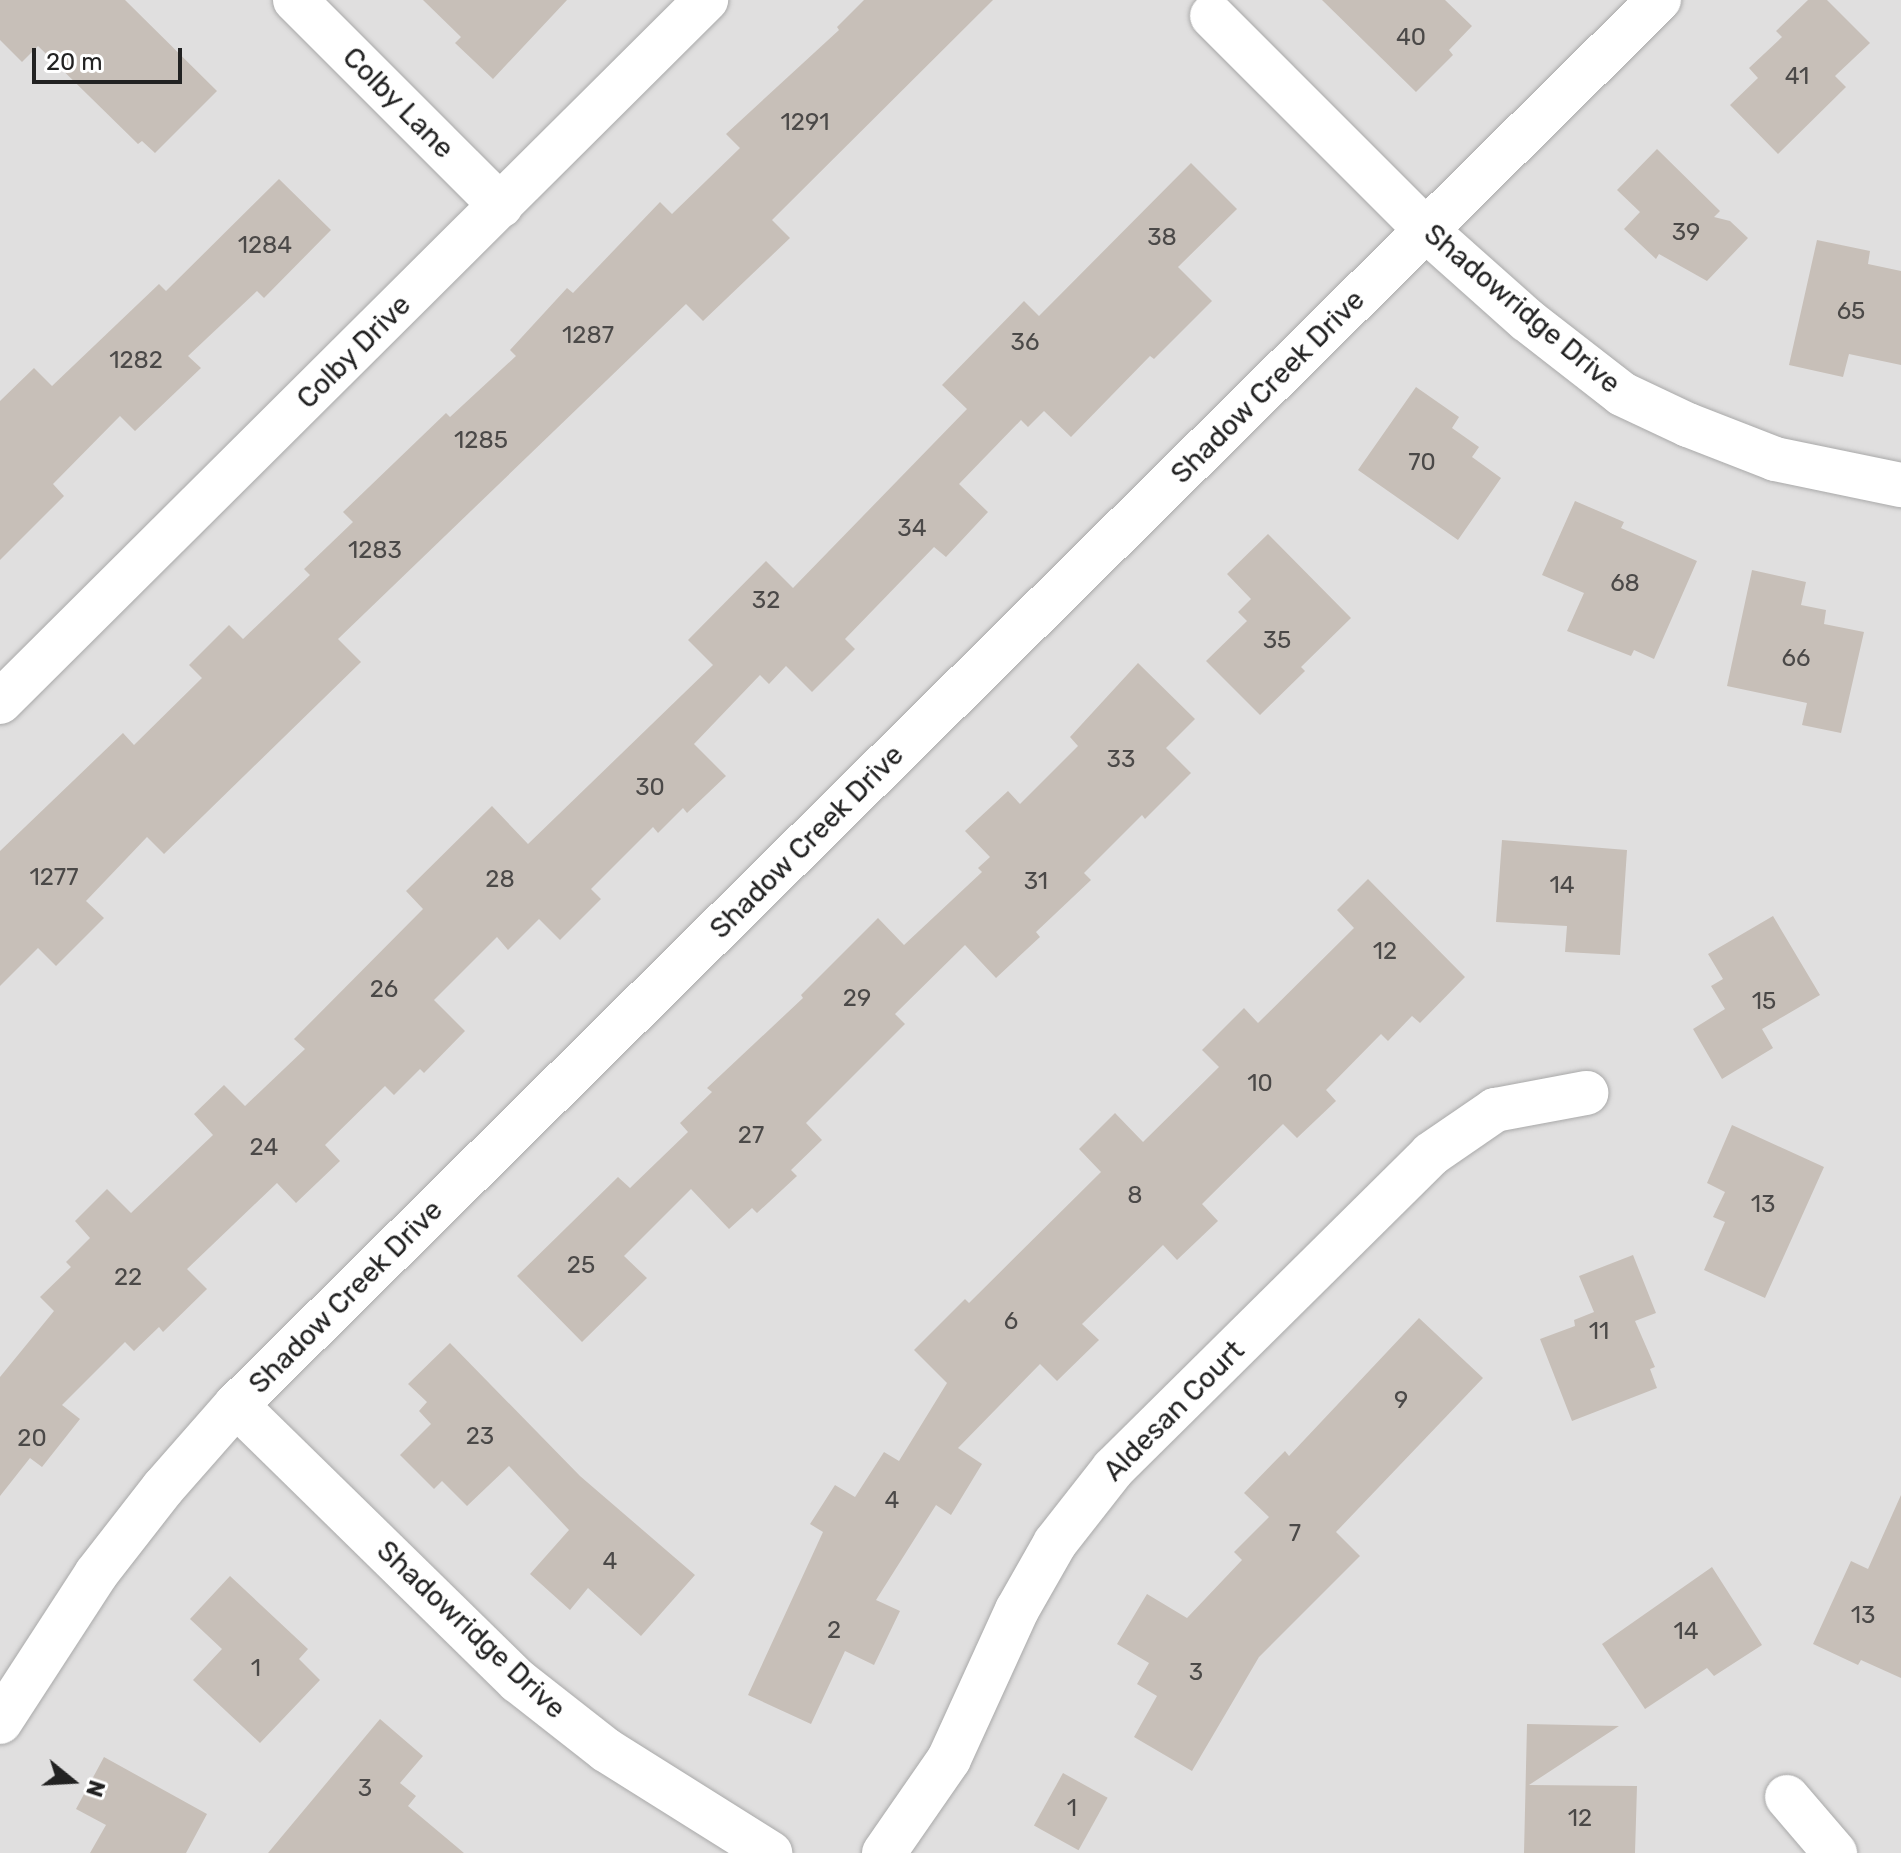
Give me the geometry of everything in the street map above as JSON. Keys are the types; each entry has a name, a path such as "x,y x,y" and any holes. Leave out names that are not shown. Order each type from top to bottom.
{"street":[{"name":"Colby Lane","path":"295,0 501,206"},
{"name":"Colby Drive","path":"0,702 706,0"},
{"name":"Shadow Creek Drive","path":"0,1722 96,1574 163,1488 236,1405 1659,0"},
{"name":"Shadowridge Drive","path":"1212,16 1427,231 1527,320 1622,394 1775,459 1901,485"},
{"name":"Aldesan Court","path":"884,1853 949,1759 1017,1610 1055,1543 1113,1469 1431,1154 1495,1110 1586,1093"},
{"name":"Shadowridge Drive","path":"236,1405 518,1681 606,1750 770,1853"},
{"path":"1787,1797 1835,1853"}],"shaded area":[{"path":"0,0 1901,0 1901,1853 0,1853"}],"building":[{"path":"0,0 125,0 217,91 155,153 142,141 138,144 38,46 22,62 0,40"},
{"path":"423,0 567,0 493,79 455,43 461,37"},
{"path":"864,0 993,0 772,220 790,238 703,321 686,304 338,639 361,662 164,854 147,837 86,901 104,918 56,966 38,948 0,986 0,851 123,733 134,745 202,678 189,665 229,625 243,639 310,575 304,569 353,522 343,512 446,413 450,417 516,356 510,350 567,288 573,293 660,202 672,214 740,148 726,134 839,30 837,27"},
{"path":"1322,0 1445,0 1472,26 1449,50 1453,55 1416,92"},
{"path":"1808,0 1827,0 1870,43 1835,76 1846,87 1778,154 1730,105 1758,78 1749,68 1782,37 1776,31"},
{"path":"1657,149 1720,211 1714,217 1730,221 1748,238 1707,281 1659,254 1656,259 1624,229 1640,212 1617,190"},
{"path":"1191,163 1237,209 1178,267 1212,301 1154,359 1150,356 1071,437 1044,411 1028,427 1021,420 959,484 988,512 946,557 934,547 845,639 855,649 812,692 786,666 769,684 760,675 694,744 726,776 687,813 683,808 658,833 653,827 591,889 601,899 560,940 539,919 508,950 497,937 434,1000 465,1031 424,1073 420,1069 394,1095 385,1086 325,1145 340,1161 296,1203 277,1183 187,1269 207,1289 163,1332 159,1327 134,1351 125,1342 62,1405 80,1419 42,1467 30,1458 0,1496 0,1377 54,1311 40,1297 71,1267 66,1262 90,1238 75,1221 107,1189 131,1213 213,1135 194,1114 224,1085 245,1106 305,1049 294,1039 423,909 406,891 492,806 528,844 713,665 688,640 766,561 793,588 967,409 942,385 1024,301 1039,316"},
{"path":"279,179 331,230 264,298 257,291 188,356 201,368 135,431 120,416 53,484 64,496 0,560 0,401 34,368 52,386 159,284 166,291"},
{"path":"1817,240 1870,251 1868,264 1901,271 1901,365 1849,354 1843,377 1789,365"},
{"path":"1416,387 1459,417 1452,428 1479,447 1472,457 1501,478 1458,540 1358,470"},
{"path":"1575,501 1624,522 1621,528 1697,561 1654,659 1634,650 1631,656 1567,631 1584,593 1542,575"},
{"path":"1268,534 1351,618 1301,667 1305,671 1260,715 1206,661 1247,621 1238,612 1251,599 1227,574"},
{"path":"1752,570 1806,582 1801,605 1826,610 1824,624 1864,632 1841,733 1802,725 1807,703 1727,686"},
{"path":"1138,663 1195,719 1166,748 1191,773 1145,819 1142,815 1084,873 1091,880 1036,932 1040,937 996,978 965,945 895,1014 905,1024 806,1123 822,1140 791,1170 797,1176 757,1213 752,1208 729,1229 691,1189 624,1256 647,1278 582,1342 517,1276 618,1177 630,1188 688,1132 680,1123 712,1092 707,1088 803,998 801,995 878,918 904,945 982,872 978,868 990,857 965,831 1008,791 1020,804 1078,746 1070,737"},
{"path":"1502,840 1627,850 1620,955 1565,952 1567,926 1496,922"},
{"path":"1368,879 1465,977 1420,1023 1412,1016 1388,1041 1381,1034 1326,1090 1336,1101 1297,1138 1283,1124 1202,1204 1218,1221 1177,1260 1163,1245 1082,1324 1099,1340 1057,1381 1040,1364 958,1448 982,1464 951,1515 936,1505 876,1600 900,1611 874,1665 845,1651 811,1724 748,1695 823,1532 810,1524 835,1485 855,1497 884,1452 899,1461 947,1383 914,1350 965,1299 969,1303 1101,1172 1079,1149 1115,1113 1143,1142 1219,1067 1202,1050 1244,1008 1258,1023 1354,928 1337,910"},
{"path":"1773,916 1820,995 1762,1029 1773,1048 1722,1079 1693,1029 1725,1009 1711,986 1723,979 1708,954"},
{"path":"1732,1125 1824,1167 1765,1298 1704,1270 1725,1222 1713,1217 1725,1192 1707,1183"},
{"path":"1633,1255 1656,1313 1635,1321 1655,1367 1650,1369 1657,1388 1572,1421 1540,1339 1575,1326 1574,1320 1594,1312 1579,1276"},
{"path":"1419,1318 1483,1378 1336,1532 1360,1556 1259,1657 1192,1771 1134,1737 1157,1696 1137,1684 1149,1663 1117,1644 1147,1594 1187,1618 1242,1560 1234,1552 1269,1517 1244,1493 1285,1451 1289,1456"},
{"path":"450,1343 580,1476 695,1575 641,1636 588,1588 570,1610 530,1574 569,1530 509,1466 467,1506 442,1481 434,1489 400,1455 431,1424 419,1411 427,1402 408,1384"},
{"path":"1901,1495 1901,1678 1861,1660 1858,1665 1813,1644 1851,1561 1868,1569"},
{"path":"1712,1567 1762,1645 1714,1676 1707,1668 1645,1709 1602,1644"},
{"path":"230,1576 308,1649 299,1659 320,1680 260,1743 193,1680 222,1649 190,1619"},
{"path":"380,1719 423,1756 400,1783 416,1796 408,1806 464,1853 268,1853"},
{"path":"1527,1724 1619,1726 1529,1785 1637,1786 1635,1853 1524,1853"},
{"path":"104,1757 207,1814 186,1853 90,1853 106,1825 76,1809"},
{"path":"1063,1773 1108,1798 1079,1850 1034,1825"}]}
